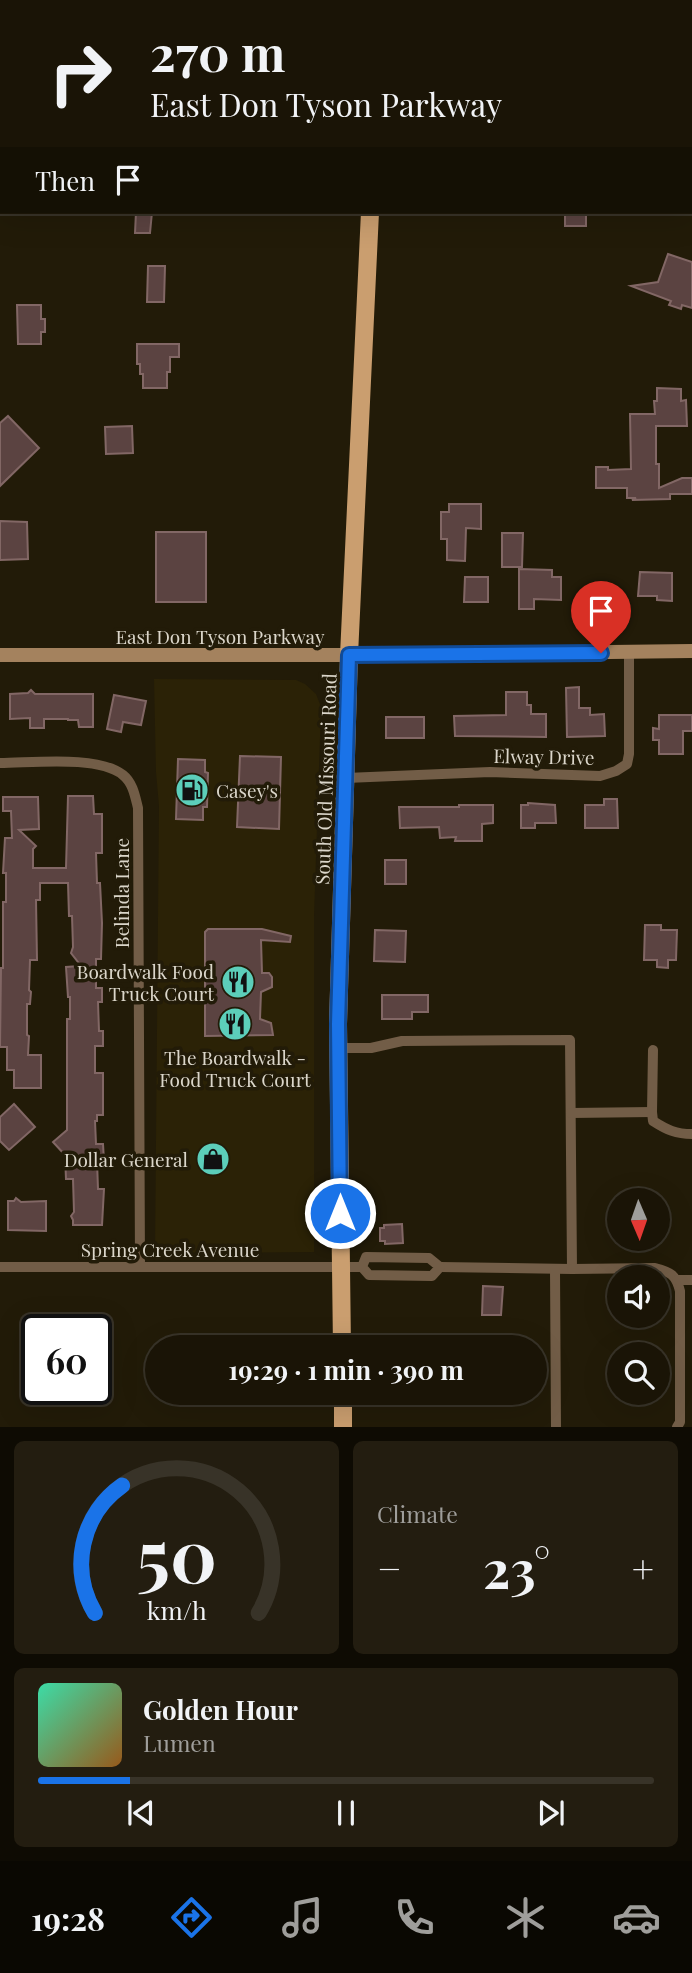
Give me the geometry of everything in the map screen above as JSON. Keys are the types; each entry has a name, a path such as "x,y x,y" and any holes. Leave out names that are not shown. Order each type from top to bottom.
{"main road":[{"name":"South Old Missouri Road","path":"342,1335 338,1048 349,655 370,214"},
{"name":"East Don Tyson Parkway","path":"0,655 692,651"},
{"path":"343,1405 343,1427"}],"street":[{"name":"Elway Drive","path":"346,778 490,772 600,776 616,771 627,764 629,754 628,653"},
{"name":"Belinda Lane","path":"0,763 93,763 124,776 134,790 138,808 140,1266"},
{"path":"338,1048 371,1048 402,1041 570,1040 572,1269"},
{"path":"653,1050 653,1121 668,1131 692,1134"},
{"path":"571,1113 652,1112"},
{"path":"440,1267 432,1276 369,1275 362,1267 366,1257 429,1258 440,1267 555,1270 655,1268 668,1271 677,1280 680,1291 686,1369 680,1422 677,1427"},
{"name":"Spring Creek Avenue","path":"0,1267 362,1267"},
{"path":"555,1270 556,1427"},
{"path":"677,1280 692,1280"}],"shaded area":[{"path":"154,679 296,680 316,694 321,707 314,916 314,1252 155,1253 159,806"}],"building":[{"path":"136,214 152,214 150,233 135,233"},
{"path":"565,214 586,214 586,226 565,226"},
{"path":"668,254 692,262 692,308 682,305 681,309 669,305 671,301 631,286 658,282"},
{"path":"148,266 165,266 164,302 147,302"},
{"path":"17,305 41,305 45,332 41,332 41,344 18,344"},
{"path":"137,344 179,344 179,357 170,357 167,388 143,388 143,374 140,374 140,364 137,364"},
{"path":"657,388 681,389 681,401 686,400 687,426 656,426 659,488 682,478 692,478 692,494 670,494 670,499 632,500 636,498 627,498 627,488 596,488 596,467 608,467 608,470 631,469 630,414 655,414"},
{"path":"8,416 39,448 0,486 0,423"},
{"path":"132,426 133,453 106,454 105,427"},
{"path":"449,504 481,504 481,529 466,528 465,561 447,560 447,539 441,539 441,512 449,512"},
{"path":"0,521 27,522 28,559 0,560"},
{"path":"156,532 206,532 206,602 156,602"},
{"path":"502,533 523,533 522,567 502,567"},
{"path":"519,569 552,570 552,577 561,577 561,600 534,599 534,609 519,609"},
{"path":"640,572 672,573 672,601 657,600 657,596 638,596"},
{"path":"465,577 488,577 488,602 464,602"},
{"path":"579,687 579,708 590,708 590,715 604,714 605,736 567,737 566,688"},
{"path":"31,690 35,694 93,694 93,727 79,727 78,720 44,719 44,728 30,728 30,718 10,719 10,694 28,693"},
{"path":"506,692 527,692 527,705 531,705 531,714 546,714 546,737 455,736 454,716 506,715"},
{"path":"114,695 146,701 141,725 123,722 121,732 107,729"},
{"path":"659,715 692,715 692,731 683,731 683,754 659,754 659,740 653,740 653,728 659,729"},
{"path":"386,717 424,717 424,738 386,738"},
{"path":"240,756 281,757 279,829 237,827"},
{"name":"Casey's","path":"178,759 205,760 205,772 208,773 207,807 203,807 203,820 176,819"},
{"path":"68,796 93,796 94,814 102,814 102,853 96,853 102,923 101,959 96,959 96,988 102,988 102,1002 98,1002 99,1031 103,1031 103,1046 95,1046 95,1073 103,1073 103,1115 97,1115 95,1121 96,1144 103,1144 104,1161 97,1161 98,1189 104,1189 102,1225 73,1225 73,1179 66,1179 65,1155 53,1142 67,1130 67,1019 70,1019 70,997 66,967 81,966 71,953 72,916 69,916 68,883 40,883 40,900 36,900 37,960 30,960 31,992 30,1004 27,1004 27,1035 28,1055 41,1055 41,1088 14,1088 14,1070 7,1070 7,1047 0,1047 3,902 6,902 6,873 3,873 5,838 12,838 11,811 3,811 3,797 38,797 39,829 19,830 36,846 33,849 33,868 66,868"},
{"path":"604,799 617,799 618,828 585,828 585,805 604,805"},
{"path":"493,805 493,823 482,824 482,841 455,841 456,837 440,838 439,827 400,828 399,807"},
{"path":"521,805 555,805 556,823 535,823 535,828 521,828"},
{"path":"385,860 406,860 406,884 385,884"},
{"path":"645,925 661,925 661,930 677,930 676,960 668,960 668,968 657,967 657,960 644,960"},
{"name":"Boardwalk Food Truck Court","path":"208,929 262,929 291,936 290,942 261,940 262,973 269,973 272,977 272,987 261,992 260,1019 271,1023 273,1035 205,1036 205,932"},
{"path":"375,930 406,931 405,962 374,961"},
{"path":"382,995 428,995 428,1012 412,1012 412,1019 382,1019"},
{"path":"14,1104 35,1127 9,1150 0,1141 0,1117"},
{"path":"16,1198 21,1202 46,1201 46,1231 8,1230 8,1201 14,1201"},
{"path":"402,1224 403,1243 385,1244 385,1241 380,1241 380,1228 384,1228 384,1225"},
{"path":"483,1286 503,1287 501,1315 482,1315"}],"place":[{"name":"Casey's","path":"192,790"},
{"name":"Boardwalk Food Truck Court","path":"238,982"},
{"name":"The Boardwalk - Food Truck Court","path":"235,1024"},
{"name":"Dollar General","path":"213,1159"}],"route":[{"path":"340,1213 338,1024 349,655 601,653"}]}
